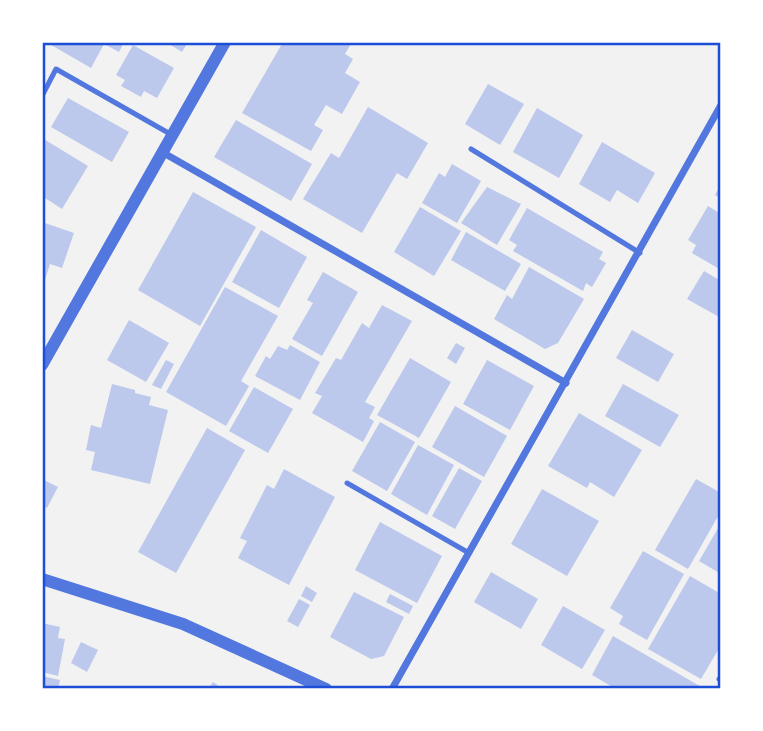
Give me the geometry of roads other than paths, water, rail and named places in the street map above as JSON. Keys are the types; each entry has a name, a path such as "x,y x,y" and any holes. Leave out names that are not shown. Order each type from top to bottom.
{"street":[{"path":"42,365 225,42"},
{"path":"392,689 721,105"},
{"path":"163,152 566,383"},
{"path":"42,579 183,624 327,689"}],"lane":[{"path":"42,96 56,69 172,135"},
{"path":"471,149 640,253"},
{"path":"347,483 469,554"}]}
